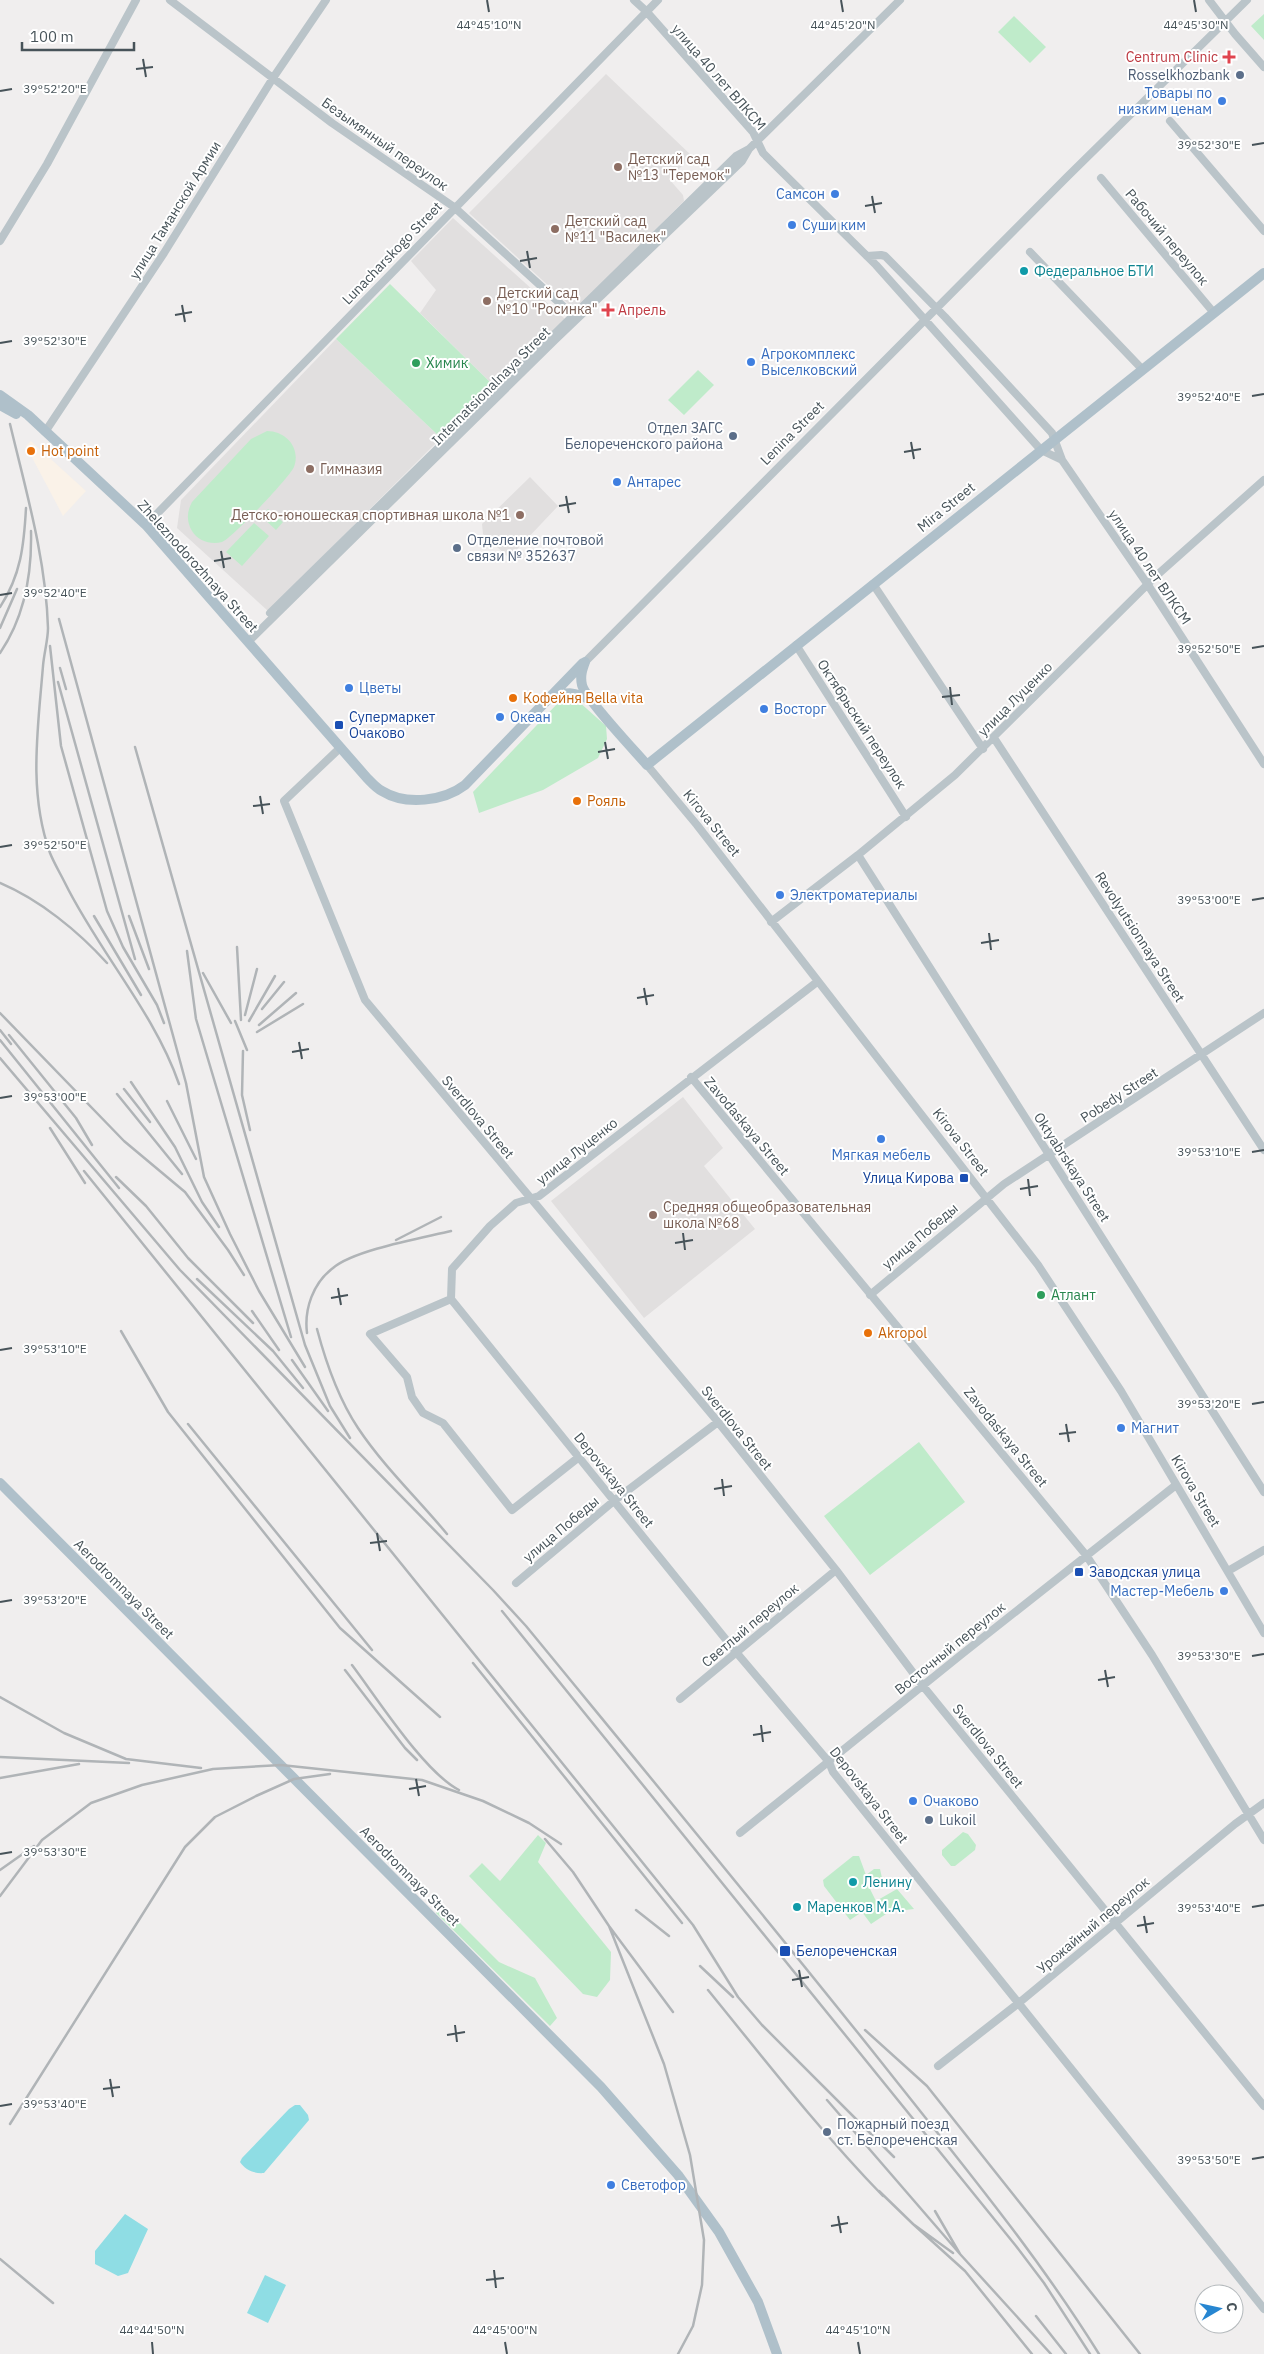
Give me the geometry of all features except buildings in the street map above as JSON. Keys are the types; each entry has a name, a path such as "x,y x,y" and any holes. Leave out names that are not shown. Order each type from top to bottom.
{"main road":[{"name":"Mira Street","path":"647,765 1264,273"},
{"name":"Zheleznodorozhnaya Street","path":"0,395 28,415 44,432 146,525 340,748"},
{"path":"0,405 44,432"},
{"name":"Lenina Street","path":"340,748 381,791 402,798 440,797 453,794 585,662"},
{"name":"Kirova Street","path":"585,662 581,673 583,687 591,700 647,765"},
{"path":"547,700 564,693 575,692 591,700"},
{"name":"Aerodromnaya Street","path":"0,1484 601,2087 683,2182 719,2232 765,2316 777,2354"}],"street":[{"path":"0,241 47,164 136,0"},
{"name":"Безымянный переулок","path":"170,0 332,123 454,207 575,317"},
{"name":"улица Таманской Армии","path":"44,432 164,253 273,78 326,0"},
{"name":"улица 40 лет ВЛКСМ","path":"634,0 646,11 758,140 763,153 867,256 1041,450 1062,460"},
{"name":"Lunacharskogo Street","path":"146,525 454,207 658,0"},
{"name":"Internatsionalnaya Street","path":"247,639 736,156 758,140 900,0"},
{"path":"1209,0 1264,66"},
{"name":"Lenina Street","path":"585,662 936,308 1247,0"},
{"path":"1170,121 1264,231"},
{"name":"Рабочий переулок","path":"1101,178 1214,312"},
{"path":"1030,252 1142,370"},
{"name":"улица 40 лет ВЛКСМ","path":"867,256 886,256 1055,439 1062,460 1148,584 1264,764"},
{"name":"улица Луценко","path":"771,922 906,817 983,749 1148,584 1264,480"},
{"path":"873,584 983,749"},
{"name":"Октябрьский переулок","path":"796,645 906,817"},
{"name":"Revolyutsionnaya Street","path":"994,738 1264,1150"},
{"name":"Sverdlova Street","path":"340,748 284,801 365,1000 718,1422 836,1570 923,1686 1264,2106"},
{"name":"Kirova Street","path":"647,765 697,825 1038,1265 1121,1390 1264,1633"},
{"name":"Oktyabrskaya Street","path":"858,855 1264,1492"},
{"name":"улица Луценко","path":"451,1299 452,1269 490,1226 516,1203 540,1196 691,1077 817,982"},
{"name":"Pobedy Street","path":"987,1197 1264,1013"},
{"name":"Zavodaskaya Street","path":"691,1077 1086,1555 1152,1655 1264,1840"},
{"name":"улица Победы","path":"870,1295 987,1197"},
{"path":"451,1299 370,1334 407,1377 412,1397 423,1413 443,1423 512,1510 579,1457"},
{"name":"Depovskaya Street","path":"451,1299 736,1652 829,1762 833,1772 878,1829 1020,2002 1093,2098 1264,2309"},
{"name":"улица Победы","path":"516,1583 615,1500 718,1422"},
{"name":"Восточный переулок","path":"740,1833 1176,1484"},
{"path":"1228,1572 1264,1550"},
{"name":"Светлый переулок","path":"680,1699 836,1570"},
{"name":"Урожайный переулок","path":"938,2066 1020,2002 1248,1814 1264,1803"}],"shaded area":[{"path":"606,74 692,156 669,179 683,195 684,201 575,310 469,213"},
{"name":"Детский сад №10 \"Росинка\"","path":"453,218 565,319 495,387 420,313 436,290 411,261"},
{"name":"Гимназия","path":"336,339 441,438 268,611 177,528 181,500"},
{"path":"31,441 86,491 63,516 26,446"},
{"name":"Детско-юношеская спортивная школа №1","path":"530,477 558,506 509,558 483,534 482,524"},
{"name":"Средняя общеобразовательная школа №68","path":"683,1097 723,1148 704,1166 755,1229 644,1318 551,1201"}],"green space":[{"path":"1264,14 1264,40 1251,26"},
{"path":"1014,16 1046,47 1030,63 998,32"},
{"name":"Химик","path":"390,284 495,387 441,438 336,339"},
{"path":"698,370 714,385 684,415 668,400"},
{"path":"267,431 286,437 294,447 296,460 294,467 272,495 228,538 218,543 201,540 192,531 188,520 188,512 192,502 251,439"},
{"path":"268,509 283,522 276,530 261,516"},
{"path":"254,523 269,536 242,566 226,552"},
{"path":"577,700 606,726 607,739 598,758 543,790 479,813 473,792 557,704"},
{"path":"919,1442 965,1502 870,1575 824,1516"},
{"path":"963,1832 968,1834 976,1845 975,1850 955,1866 951,1866 942,1855 942,1850"},
{"path":"538,1835 546,1843 538,1862 611,1952 610,1980 597,1997 583,1994 469,1876 482,1863 500,1881"},
{"path":"853,1856 859,1856 866,1875 874,1869 880,1869 882,1878 870,1889 876,1901 897,1889 914,1909 889,1912 871,1924 862,1912 850,1920 824,1886 823,1880"},
{"path":"441,1904 499,1962 535,1978 557,2018 550,2026 436,1913"}],"water":[{"path":"295,2105 300,2105 308,2115 309,2120 264,2173 247,2169 240,2162 242,2158"},
{"path":"125,2214 148,2229 128,2273 118,2276 95,2264 95,2251"},
{"path":"265,2275 286,2285 268,2323 247,2313"}],"railway":[{"path":"10,424 34,525 46,602 48,633 43,666 36,760 39,807 43,830 50,853 65,883 141,1007 168,1058 179,1084"},
{"path":"0,607 13,583 17,571 24,535 26,508"},
{"path":"0,653 15,625 25,595 30,563 31,531"},
{"path":"0,628 17,589"},
{"path":"59,619 186,1083 204,1177 259,1291 305,1367"},
{"path":"50,646 61,746 107,911 123,947 157,1005 164,1023"},
{"path":"60,668 66,689"},
{"path":"58,682 135,959"},
{"path":"135,747 305,1345 330,1406 350,1438"},
{"path":"0,883 30,898 58,917 84,939 107,963"},
{"path":"94,916 141,995"},
{"path":"129,916 149,969"},
{"path":"237,947 241,1020"},
{"path":"187,951 196,1019 291,1337"},
{"path":"245,1015 257,969"},
{"path":"203,973 231,1023"},
{"path":"249,1021 275,976"},
{"path":"262,1009 284,982"},
{"path":"259,1025 296,993"},
{"path":"257,1032 303,1004"},
{"path":"0,1013 124,1141 185,1192 244,1275"},
{"path":"235,1021 247,1050"},
{"path":"0,1030 11,1044"},
{"path":"9,1035 76,1118 92,1145"},
{"path":"0,1040 119,1188"},
{"path":"243,1051 242,1095 250,1130"},
{"path":"0,1058 180,1270 526,1626 794,1953 967,2170 1049,2278 1099,2354"},
{"path":"131,1082 175,1147 202,1202 219,1227"},
{"path":"124,1089 150,1122"},
{"path":"117,1094 182,1174"},
{"path":"167,1101 196,1159"},
{"path":"50,1128 85,1183"},
{"path":"84,1171 693,1925 738,1997 762,2025 894,2157"},
{"path":"116,1177 146,1206 188,1258 253,1323"},
{"path":"396,1240 441,1217"},
{"path":"307,1333 306,1324 311,1297 320,1281 333,1268 372,1250 451,1231"},
{"path":"197,1279 273,1351 303,1388"},
{"path":"252,1311 279,1350"},
{"path":"317,1329 333,1380 351,1417 390,1469 447,1534"},
{"path":"121,1331 168,1412 340,1628 440,1717"},
{"path":"292,1360 328,1411"},
{"path":"188,1424 372,1650"},
{"path":"502,1611 1016,2246 1044,2283 1090,2354"},
{"path":"473,1663 682,1923"},
{"path":"352,1665 416,1751 445,1781 459,1790"},
{"path":"345,1670 405,1748 417,1760"},
{"path":"0,1697 64,1733 126,1759 201,1768"},
{"path":"0,1757 129,1763"},
{"path":"0,1778 79,1764"},
{"path":"0,1896 42,1840 91,1803 142,1785 213,1769 281,1765 422,1780 483,1801 529,1823 561,1844"},
{"path":"10,2124 185,1847 215,1817 256,1796 294,1779 330,1774"},
{"path":"545,1839 573,1872 609,1926 673,2012"},
{"path":"0,1870 34,1846"},
{"path":"636,1910 669,1936"},
{"path":"609,1926 664,2064 690,2155 704,2240 702,2285 693,2326 678,2354"},
{"path":"700,1966 733,1997"},
{"path":"708,1990 815,2121 883,2196"},
{"path":"865,2030 927,2086 1140,2354"},
{"path":"827,2100 960,2254 935,2211"},
{"path":"879,2191 913,2224"},
{"path":"953,2253 913,2224 965,2271 1032,2354"},
{"path":"960,2254 1051,2354"},
{"path":"0,2259 53,2303"},
{"path":"1036,2316 1066,2354"}],"place":[{"name":"Centrum Clinic","path":"1229,57"},
{"name":"Rosselkhozbank","path":"1240,75"},
{"name":"Товары по низким ценам","path":"1222,101"},
{"name":"Детский сад №13 \"Теремок\"","path":"618,167"},
{"name":"Самсон","path":"835,194"},
{"name":"Суши ким","path":"792,225"},
{"name":"Детский сад №11 \"Василек\"","path":"555,229"},
{"name":"Федеральное БТИ","path":"1024,271"},
{"name":"Детский сад №10 \"Росинка\"","path":"487,301"},
{"name":"Апрель","path":"608,310"},
{"name":"Агрокомплекс Выселковский","path":"751,362"},
{"name":"Химик","path":"416,363"},
{"name":"Отдел ЗАГС Белореченского района","path":"733,436"},
{"name":"Hot point","path":"31,451"},
{"name":"Гимназия","path":"310,469"},
{"name":"Антарес","path":"617,482"},
{"name":"Детско-юношеская спортивная школа №1","path":"520,515"},
{"name":"Отделение почтовой связи № 352637","path":"457,548"},
{"name":"Цветы","path":"349,688"},
{"name":"Кофейня Bella vita","path":"513,698"},
{"name":"Восторг","path":"764,709"},
{"name":"Океан","path":"500,717"},
{"name":"Супермаркет Очаково","path":"339,725"},
{"name":"Рояль","path":"577,801"},
{"name":"Электроматериалы","path":"780,895"},
{"name":"Мягкая мебель","path":"881,1139"},
{"name":"Улица Кирова","path":"964,1178"},
{"name":"Средняя общеобразовательная школа №68","path":"653,1215"},
{"name":"Атлант","path":"1041,1295"},
{"name":"Akropol","path":"868,1333"},
{"name":"Магнит","path":"1121,1428"},
{"name":"Заводская улица","path":"1079,1572"},
{"name":"Мастер-Мебель","path":"1224,1591"},
{"name":"Очаково","path":"913,1801"},
{"name":"Lukoil","path":"929,1820"},
{"name":"Ленину","path":"853,1882"},
{"name":"Маренков М.А.","path":"797,1907"},
{"name":"Белореченская","path":"785,1951"},
{"name":"Пожарный поезд ст. Белореченская","path":"827,2132"},
{"name":"Светофор","path":"611,2185"}]}
